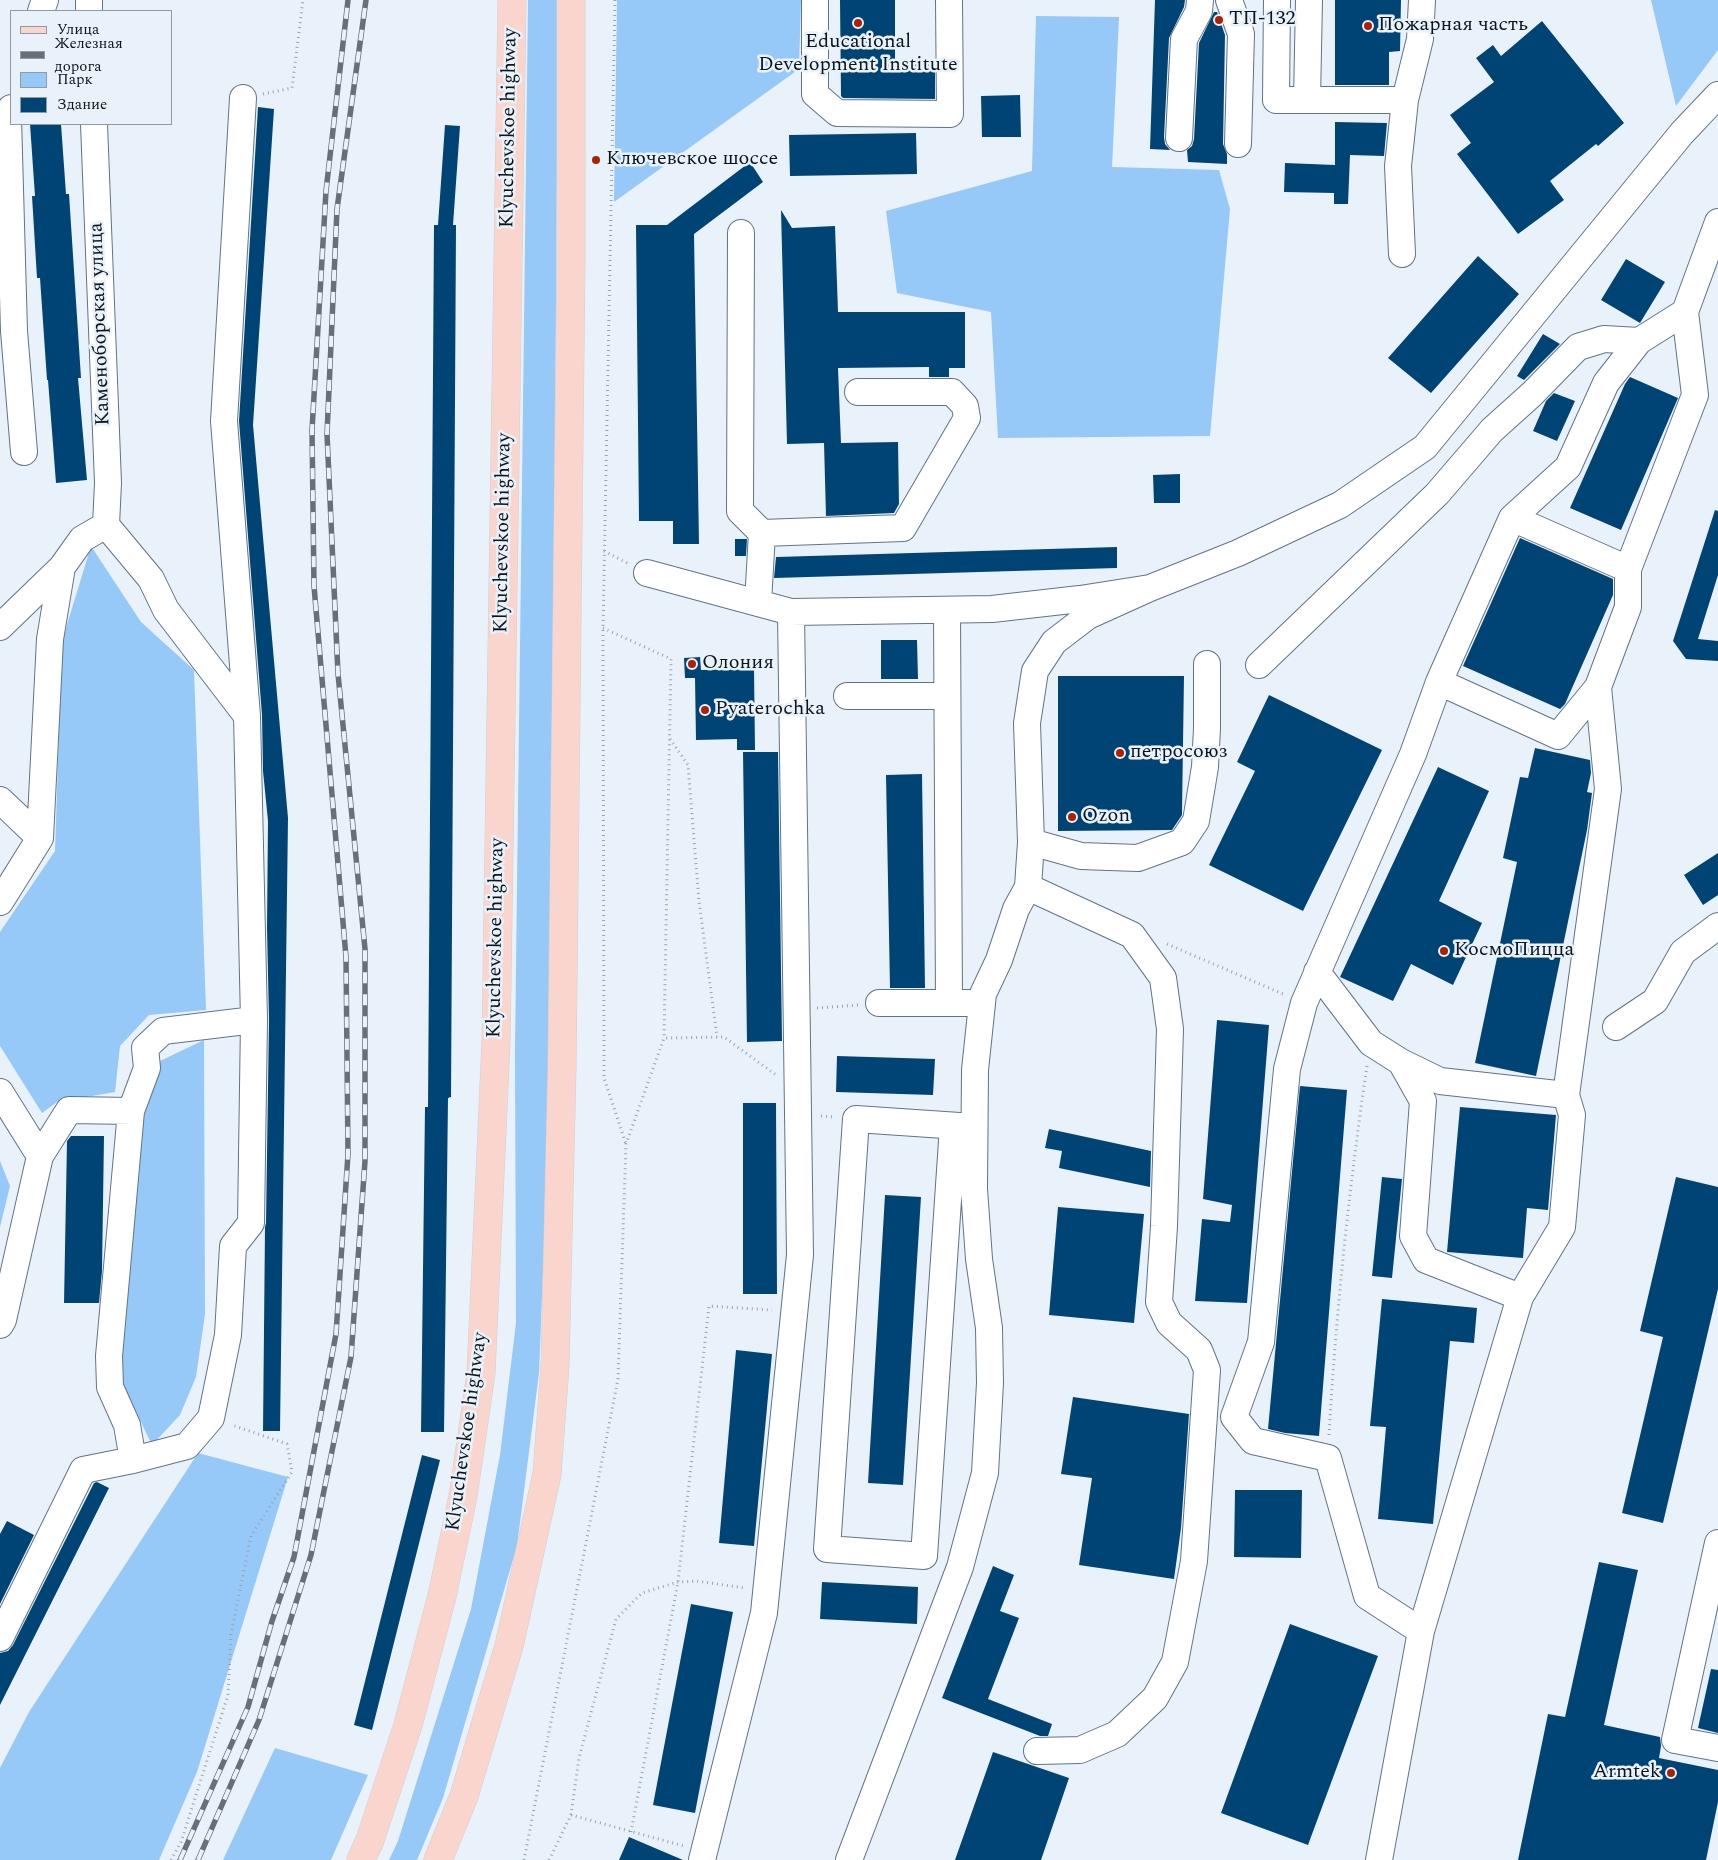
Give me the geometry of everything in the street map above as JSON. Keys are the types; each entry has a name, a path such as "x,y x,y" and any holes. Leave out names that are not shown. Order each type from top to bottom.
{"main road":[{"name":"Klyuchevskoe highway","path":"361,1860 370,1840 408,1725 442,1596 463,1496 481,1373 496,1042 512,0"},
{"path":"438,1860 464,1796 509,1646 547,1474 551,1425 555,1365 562,1066 571,276 571,0"}],"street":[{"path":"815,0 815,94 836,113 950,114 949,0"},
{"path":"1179,138 1184,39 1199,11 1200,0"},
{"path":"1229,0 1241,34 1238,144"},
{"path":"1277,0 1276,100 1405,100"},
{"path":"1307,100 1309,0"},
{"path":"1402,254 1398,166 1405,100 1420,39 1422,0"},
{"path":"964,1126 856,1119 827,1549 924,1556 964,1126 975,1070 983,994 999,960 1016,909 1028,887 1031,842 1027,723 1036,671 1054,642 1088,616 1150,588 1238,553 1340,505 1425,448 1682,133 1718,95"},
{"path":"0,1638 82,1470 188,1446 211,1418 228,1335 232,1246 251,1223 254,1020 247,716 224,421 243,98"},
{"path":"10,111 8,118 14,331 24,452"},
{"name":"Каменоборская улица","path":"94,125 108,483 106,525"},
{"path":"1439,682 1558,736 1598,687 1628,607 1628,569 1695,395 1685,312 1718,222"},
{"path":"741,233 740,511 762,533 903,528 967,418 965,406 952,392 858,392"},
{"path":"1421,1631 1367,1596 1328,1458 1253,1441 1234,1417 1261,1342 1287,1069 1304,1003 1413,754 1439,682 1512,518 1568,467 1606,383 1639,341 1685,312"},
{"path":"1259,665 1437,494 1492,430 1532,394 1578,347 1604,339 1639,341"},
{"path":"1512,518 1628,569"},
{"path":"0,628 62,566 82,539 106,525 151,579 166,610 247,716"},
{"path":"758,603 762,533"},
{"path":"0,902 40,838 50,639 62,566"},
{"path":"647,573 791,612 992,609 1080,599 1150,588"},
{"path":"947,611 949,1003"},
{"path":"703,1856 764,1613 800,1255 791,612"},
{"path":"1031,842 1081,856 1138,858 1182,842 1196,821 1205,767 1207,664"},
{"path":"1379,1860 1421,1631 1520,1297 1562,1227 1572,1115 1566,1095 1608,789 1598,687"},
{"path":"847,696 947,696"},
{"path":"0,800 40,838"},
{"path":"1028,887 1132,935 1163,978 1170,1029 1164,1226 1158,1302 1169,1323 1199,1350 1207,1370 1194,1561 1175,1662 1156,1698 1117,1734 1080,1750 1037,1751"},
{"path":"1616,1027 1655,1001 1683,952 1718,926"},
{"path":"1317,972 1371,1044 1401,1062 1440,1081 1566,1095"},
{"path":"879,1003 982,1002"},
{"path":"132,1460 127,1425 110,1387 109,1356 131,1111 147,1068 145,1048 163,1031 254,1020"},
{"path":"1401,1062 1423,1100 1413,1236 1426,1260 1520,1297"},
{"path":"0,1092 40,1156"},
{"path":"0,1325 3,1320 40,1156 69,1110 131,1111"},
{"path":"849,1860 960,1567 985,1473 990,1383 989,1328 979,1259 974,1188 964,1126"},
{"path":"1718,1543 1675,1740 1718,1748"}],"path":[{"path":"243,98 292,88 302,0"},
{"path":"615,0 603,628 604,1078 626,1144"},
{"path":"524,1860 618,1380 626,1144 664,1038 671,659 603,628"},
{"path":"670,738 688,765 699,901 717,1037"},
{"path":"1161,941 1304,1003"},
{"path":"797,1009 879,1003"},
{"path":"664,1038 724,1037 797,1102 856,1119"},
{"path":"1328,1458 1332,1380 1354,1158 1371,1044"},
{"path":"631,1832 678,1582 709,1306 795,1312"},
{"path":"171,1860 182,1842 228,1695 231,1634 251,1536 292,1472 287,1444 211,1418"},
{"path":"549,1860 571,1816 579,1758 616,1619 642,1593 678,1582 696,1580 767,1591"},
{"path":"571,1816 631,1832 703,1856"}],"green space":[{"path":"528,0 558,0 551,1068 539,1373 517,1546 443,1798 417,1860 389,1860 398,1841 471,1609 500,1455 516,1323 515,1050"},
{"path":"617,0 801,0 799,69 614,202"},
{"path":"1651,0 1718,0 1718,50 1676,106"},
{"path":"1036,16 1119,17 1112,167 1219,170 1230,209 1210,436 998,438 991,312 897,293 886,211 1032,171"},
{"path":"91,546 141,622 194,670 206,1010 149,1015 120,1046 115,1092 57,1102 42,1113 0,1046 0,932 55,851 62,641"},
{"path":"204,1040 205,1314 196,1377 180,1415 152,1445 119,1376 139,1129 160,1061"},
{"path":"0,1161 10,1186 0,1227"},
{"path":"198,1453 288,1477 197,1772 159,1860 0,1860 0,1768 29,1712"},
{"path":"275,1748 368,1775 331,1860 223,1860"}],"building":[{"path":"840,0 895,0 895,63 935,62 935,99 843,98 841,96"},
{"path":"1155,0 1185,0 1184,7 1169,38 1164,137 1165,144 1170,150 1150,149"},
{"name":"Пожарная часть","path":"1335,0 1401,0 1400,51 1389,52 1389,85 1335,85"},
{"path":"1214,12 1217,12 1225,35 1223,144 1227,154 1227,164 1188,162 1187,150 1192,146 1194,139 1199,43"},
{"path":"1542,21 1624,123 1598,146 1596,144 1550,181 1564,200 1518,234 1457,154 1471,143 1450,115 1494,82 1476,58 1493,45 1501,56"},
{"path":"1020,95 1021,137 982,137 981,96"},
{"path":"258,107 274,109 253,425 288,818 280,1431 263,1431 269,1020 267,928 268,821 263,771 262,715 239,421"},
{"path":"1335,122 1387,123 1384,156 1350,155 1348,204 1334,204 1334,193 1284,192 1285,163 1335,165"},
{"path":"30,125 61,125 66,194 69,194 81,378 78,378 87,480 56,483 40,278 37,278 32,196 35,196"},
{"path":"445,125 460,126 453,225 456,225 451,1097 448,1098 444,1432 421,1432 425,1107 428,1107 434,225 438,225"},
{"path":"916,133 917,174 790,176 789,135"},
{"path":"750,162 763,182 694,234 699,544 673,544 673,521 639,521 636,225 667,225"},
{"path":"781,210 792,228 835,226 838,312 965,312 965,368 949,368 949,377 929,377 929,367 838,368 841,443 898,442 899,504 894,513 826,516 824,443 787,444"},
{"path":"1478,256 1519,294 1431,393 1388,358"},
{"path":"1626,259 1665,282 1640,323 1601,300"},
{"path":"1543,334 1560,344 1524,380 1517,376"},
{"path":"1630,377 1678,398 1621,530 1570,508 1625,384"},
{"path":"1554,393 1575,401 1557,441 1533,431 1546,401"},
{"path":"1180,474 1180,503 1154,503 1153,475"},
{"path":"1715,510 1718,511 1718,575 1698,639 1718,641 1718,661 1686,659 1673,641"},
{"path":"1520,538 1613,579 1613,595 1565,704 1560,709 1463,666"},
{"path":"735,539 747,539 746,556 735,556"},
{"path":"1117,547 1117,568 774,578 776,557"},
{"path":"881,640 917,640 918,679 881,679"},
{"path":"700,657 701,670 754,669 755,750 737,750 737,739 696,740 695,678 685,678 684,658"},
{"name":"петросоюз","path":"1058,676 1184,676 1182,815 1172,830 1058,831"},
{"path":"1269,695 1382,750 1303,911 1209,865 1255,771 1237,762"},
{"path":"1535,748 1590,760 1591,773 1587,792 1592,793 1587,830 1536,1076 1475,1063 1517,862 1503,858 1520,777 1528,778"},
{"path":"743,752 778,752 782,1041 747,1042"},
{"path":"1438,767 1489,791 1439,901 1482,923 1453,985 1411,964 1393,1001 1340,977"},
{"path":"922,774 925,988 890,988 886,775"},
{"path":"1718,853 1718,895 1703,905 1684,875"},
{"path":"1217,1020 1269,1025 1247,1303 1195,1301 1202,1219 1230,1222 1232,1205 1203,1199"},
{"path":"837,1056 935,1059 933,1095 836,1092"},
{"path":"1300,1086 1347,1090 1319,1436 1285,1433 1268,1429"},
{"path":"743,1103 776,1103 777,1294 743,1294"},
{"path":"1460,1107 1556,1115 1548,1210 1527,1208 1523,1258 1447,1252"},
{"path":"1049,1129 1151,1151 1150,1187 1059,1168 1062,1151 1045,1148"},
{"path":"71,1136 104,1136 102,1271 99,1303 64,1303 67,1141"},
{"path":"1382,1177 1402,1179 1392,1278 1372,1276"},
{"path":"1676,1177 1718,1187 1718,1289 1663,1523 1622,1513 1663,1337 1640,1331"},
{"path":"885,1195 921,1197 903,1485 868,1483"},
{"path":"1058,1207 1144,1214 1134,1323 1049,1315"},
{"path":"1382,1299 1477,1308 1474,1343 1450,1341 1433,1524 1378,1519 1386,1427 1370,1426"},
{"path":"736,1350 772,1354 754,1546 719,1543"},
{"path":"1073,1397 1189,1414 1181,1528 1174,1579 1079,1565 1092,1478 1061,1474"},
{"path":"422,1455 440,1460 372,1730 354,1725"},
{"path":"97,1482 109,1488 0,1705 0,1653 8,1651 13,1645 94,1483"},
{"path":"1235,1490 1302,1490 1301,1558 1234,1557"},
{"path":"7,1521 34,1535 0,1604 0,1534"},
{"path":"1599,1562 1638,1570 1604,1725 1660,1737 1659,1758 1718,1770 1718,1802 1706,1860 1518,1860 1548,1714 1565,1717"},
{"path":"993,1566 1014,1575 1000,1611 1019,1618 988,1699 1052,1724 1048,1736 1040,1736 942,1698"},
{"path":"822,1582 918,1587 917,1624 820,1619"},
{"path":"691,1604 733,1612 695,1813 653,1805"},
{"path":"1290,1624 1378,1656 1308,1845 1221,1813"},
{"path":"1711,1669 1718,1670 1718,1733 1698,1728"},
{"path":"993,1752 1069,1778 1041,1860 955,1860"},
{"path":"629,1837 683,1860 619,1860"}],"railway":[{"path":"180,1860 248,1707 272,1621 294,1557 336,1334 348,1154 346,957 314,586 312,430 326,191 348,0"},
{"path":"198,1860 259,1720 311,1555 351,1357 365,1161 365,949 338,674 327,434 337,209 366,0"}],"place":[{"name":"ТП-132","path":"1219,20"},
{"name":"Educational Development Institute","path":"858,23"},
{"name":"Пожарная часть","path":"1368,26"},
{"name":"Ключевское шоссе","path":"596,160"},
{"name":"Олония","path":"692,664"},
{"name":"Pyaterochka","path":"705,710"},
{"name":"петросоюз","path":"1120,753"},
{"name":"Ozon","path":"1072,817"},
{"name":"КосмоПицца","path":"1444,951"},
{"name":"Armtek","path":"1671,1773"}]}
